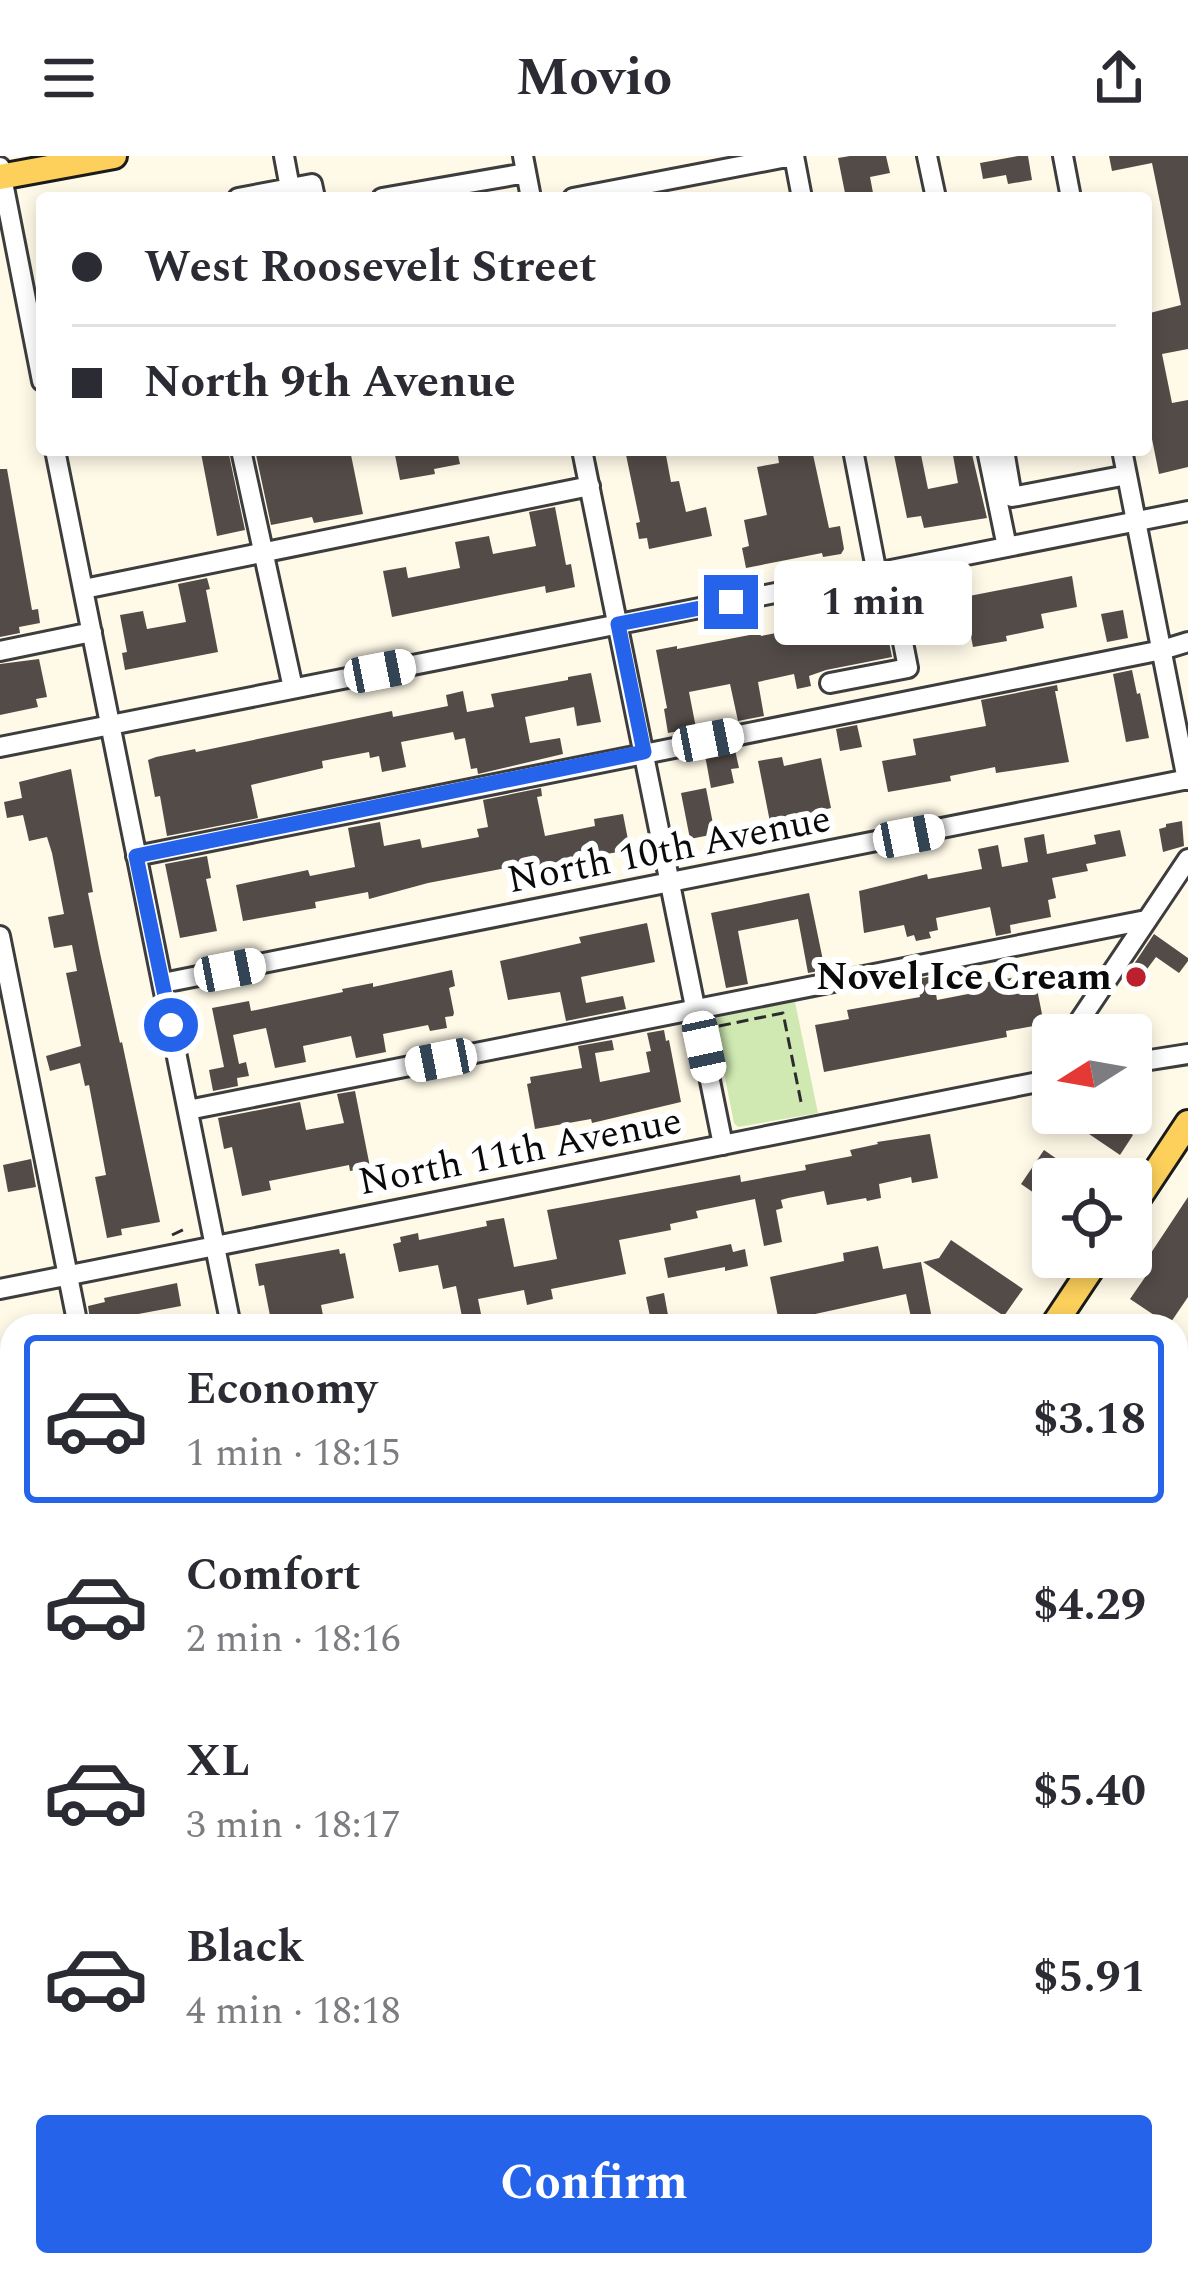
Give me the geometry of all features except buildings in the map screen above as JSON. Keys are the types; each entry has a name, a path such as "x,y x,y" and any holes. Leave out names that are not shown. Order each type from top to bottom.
{"main road":[{"path":"0,175 115,156"},
{"path":"1152,1177 1188,1123"},
{"path":"1061,1314 1085,1278"}],"street":[{"path":"284,156 290,188"},
{"path":"604,192 793,156 801,192"},
{"path":"927,156 930,192"},
{"path":"1063,156 1070,192"},
{"path":"408,192 525,165"},
{"path":"0,175 22,273 36,312"},
{"path":"269,192 312,184 314,192"},
{"path":"0,277 22,273"},
{"path":"56,456 229,1314"},
{"path":"243,456 293,688"},
{"path":"583,456 723,1145"},
{"path":"830,683 908,668 854,456"},
{"path":"988,456 1007,547"},
{"path":"1005,456 1012,496 1127,475"},
{"path":"1123,456 1188,780"},
{"path":"84,590 590,486"},
{"path":"0,747 1188,511"},
{"path":"0,651 92,632"},
{"path":"136,856 1188,642"},
{"name":"North 10th Avenue","path":"163,983 1188,780"},
{"path":"1084,1014 1188,859"},
{"path":"188,1110 1146,920"},
{"path":"0,936 76,1314"},
{"path":"1152,1060 1188,1054"},
{"name":"North 11th Avenue","path":"0,1289 1032,1084"}],"path":[{"path":"719,1026 783,1013 802,1107"}],"green space":[{"path":"795,1002 818,1113 738,1127 713,1017"}],"place":[{"name":"Novel Ice Cream","path":"1136,977"}],"route":[{"path":"171,1025 136,856 644,752 618,624 731,602"}]}
